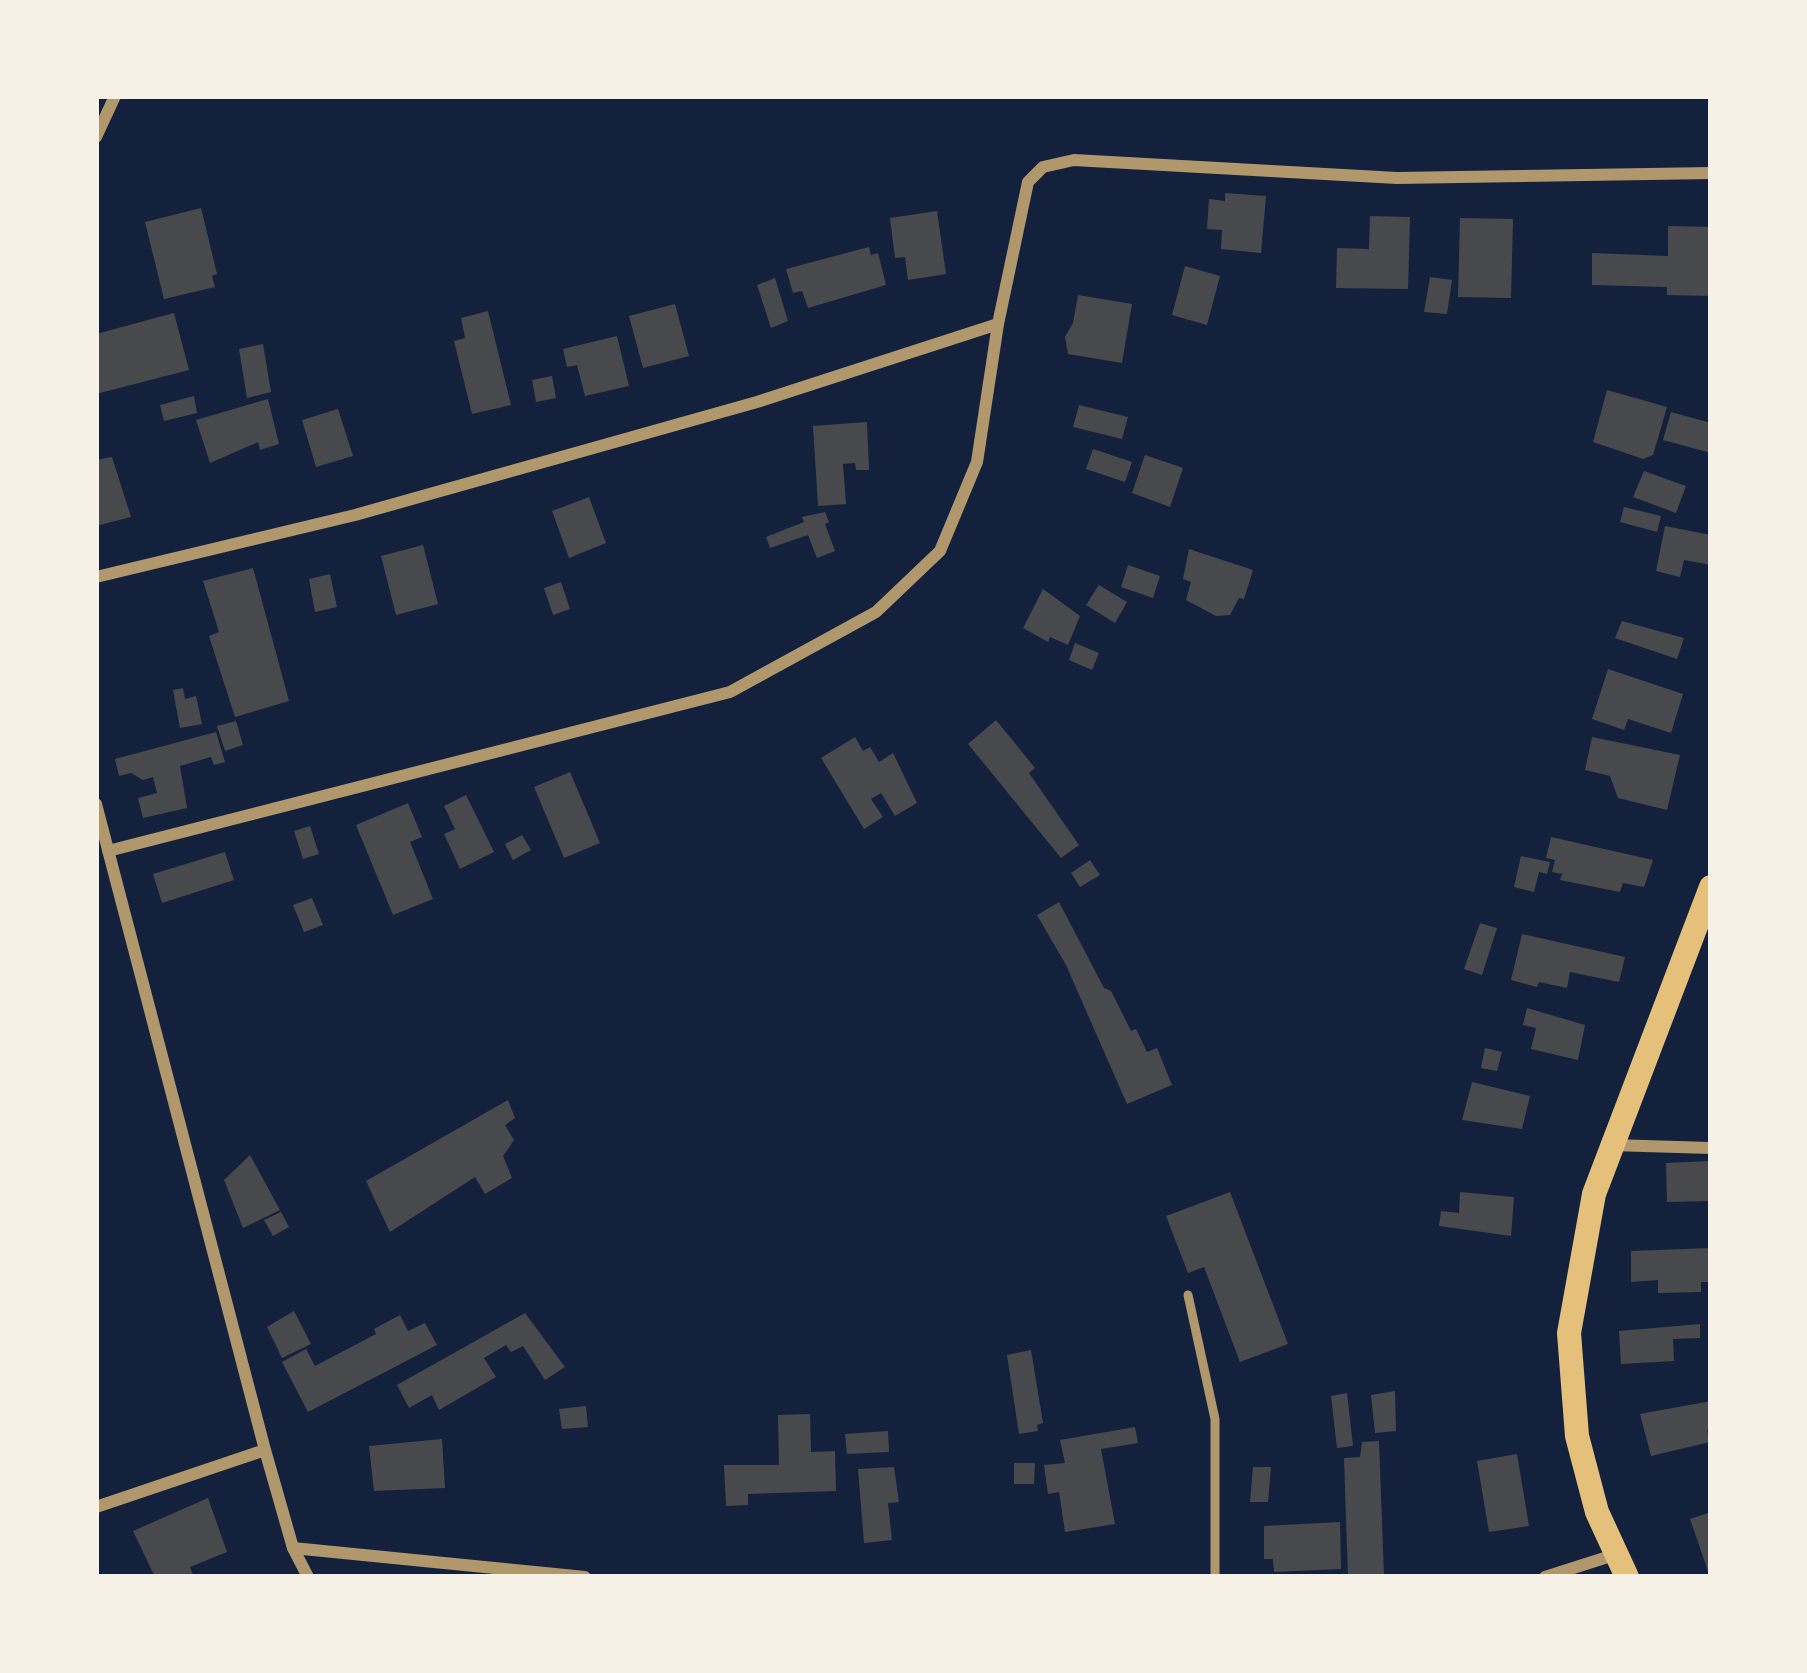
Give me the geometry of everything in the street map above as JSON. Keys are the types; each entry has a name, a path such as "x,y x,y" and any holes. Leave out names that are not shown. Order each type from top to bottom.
{"main road":[{"path":"1621,1566 1597,1512 1577,1436 1569,1333 1594,1194 1711,887"}],"street":[{"path":"96,137 115,96"},
{"path":"108,851 730,692 876,612 940,551 976,462 1028,182 1043,167 1074,160 1397,178 1711,173"},
{"path":"96,577 400,502 758,402 998,324"},
{"path":"96,804 265,1450 293,1548 308,1577"},
{"path":"1611,1145 1711,1148"},
{"path":"96,1507 265,1450"},
{"path":"293,1548 586,1577"},
{"path":"1545,1577 1621,1566"}],"lane":[{"path":"1188,1295 1215,1419 1215,1577"}],"building":[{"path":"1225,193 1266,196 1261,253 1221,249 1222,230 1207,229 1209,199 1225,201"},
{"path":"201,208 217,274 212,276 215,287 164,299 145,222"},
{"path":"937,211 946,274 908,280 905,257 895,258 890,218"},
{"path":"1370,216 1410,217 1408,289 1336,288 1337,248 1369,249"},
{"path":"1460,218 1513,219 1511,298 1458,297"},
{"path":"1668,226 1711,227 1711,296 1667,295 1667,287 1592,285 1592,253 1668,256"},
{"path":"869,247 871,255 878,253 886,285 808,308 802,291 793,293 786,269"},
{"path":"1185,266 1220,276 1207,325 1172,315"},
{"path":"1430,277 1452,280 1447,314 1424,312"},
{"path":"775,278 788,321 771,328 757,285"},
{"path":"1078,295 1132,304 1122,363 1068,354 1065,337"},
{"path":"675,304 689,356 643,368 629,316"},
{"path":"488,311 511,405 472,414 454,341 465,338 461,318"},
{"path":"174,313 189,370 96,394 96,334"},
{"path":"617,336 629,386 585,396 577,365 567,367 563,349"},
{"path":"263,344 271,392 247,398 239,349"},
{"path":"552,376 556,398 536,402 532,380"},
{"path":"1607,390 1667,407 1653,455 1643,459 1593,442"},
{"path":"194,396 197,413 164,421 160,405"},
{"path":"268,399 279,444 260,450 258,442 210,463 196,420"},
{"path":"1079,405 1128,417 1122,439 1073,427"},
{"path":"338,409 353,456 316,467 302,420"},
{"path":"1671,412 1711,423 1711,453 1663,440"},
{"path":"867,422 869,470 856,470 855,463 843,464 846,504 818,506 813,426"},
{"path":"1093,449 1132,462 1125,482 1086,469"},
{"path":"1145,455 1183,468 1170,507 1132,493"},
{"path":"112,457 131,517 96,526 96,460"},
{"path":"1644,471 1686,486 1676,513 1633,497"},
{"path":"589,497 606,543 569,558 552,511"},
{"path":"1624,507 1661,516 1657,532 1620,522"},
{"path":"825,512 835,551 817,558 808,535 770,548 766,537 804,522 802,517"},
{"path":"1665,526 1711,535 1711,565 1684,560 1680,577 1656,571"},
{"path":"423,545 438,604 396,615 381,556"},
{"path":"1189,549 1253,570 1244,599 1239,598 1230,615 1216,616 1186,600 1191,582 1183,579"},
{"path":"1128,565 1160,576 1153,598 1121,587"},
{"path":"253,568 289,701 235,717 209,636 219,632 203,581"},
{"path":"330,574 337,607 315,612 309,579"},
{"path":"561,582 570,609 553,615 544,588"},
{"path":"1099,585 1127,602 1115,623 1086,605"},
{"path":"1043,589 1080,616 1068,645 1050,637 1048,642 1023,628"},
{"path":"1622,621 1684,638 1677,659 1615,638"},
{"path":"1075,643 1099,653 1092,670 1069,660"},
{"path":"1608,669 1683,694 1671,733 1628,719 1624,730 1592,719"},
{"path":"183,688 185,699 196,696 202,724 180,728 173,690"},
{"path":"996,720 1035,768 1029,773 1079,845 1061,858 968,744"},
{"path":"236,721 243,745 225,751 217,726"},
{"path":"216,732 225,762 214,765 211,757 180,766 187,808 143,818 138,798 157,793 153,777 119,776 115,759"},
{"path":"855,737 863,751 870,747 879,762 893,753 917,803 895,816 881,793 871,799 883,817 864,829 821,758"},
{"path":"1592,737 1680,755 1667,810 1618,798 1610,776 1585,770"},
{"path":"570,772 600,843 564,858 534,787"},
{"path":"466,795 494,852 460,869 444,834 455,829 444,806"},
{"path":"408,803 422,837 410,842 433,899 393,915 356,825"},
{"path":"310,826 319,854 303,859 294,831"},
{"path":"522,835 531,850 513,860 505,844"},
{"path":"1551,837 1653,860 1644,887 1623,883 1620,892 1560,880 1562,874 1552,872 1555,860 1546,858"},
{"path":"225,852 234,880 162,903 153,874"},
{"path":"1521,856 1550,862 1547,874 1539,872 1534,892 1514,887"},
{"path":"1090,860 1100,875 1080,887 1071,873"},
{"path":"312,898 323,925 304,932 293,905"},
{"path":"1059,902 1104,988 1111,991 1147,1052 1157,1048 1172,1085 1127,1104 1066,965 1037,915"},
{"path":"1480,923 1497,928 1482,975 1464,969"},
{"path":"1522,934 1625,957 1619,982 1570,972 1567,988 1511,980"},
{"path":"1527,1008 1585,1025 1578,1060 1531,1049 1536,1028 1523,1025"},
{"path":"1485,1048 1502,1052 1497,1071 1481,1068"},
{"path":"1472,1082 1530,1096 1522,1129 1462,1120"},
{"path":"508,1100 515,1118 505,1125 514,1140 503,1156 512,1178 485,1194 475,1177 390,1232 366,1181"},
{"path":"250,1155 280,1210 243,1228 224,1180"},
{"path":"1711,1161 1711,1201 1667,1202 1666,1163"},
{"path":"1230,1192 1288,1344 1240,1362 1204,1267 1188,1273 1166,1216"},
{"path":"1460,1192 1514,1197 1511,1236 1439,1226 1441,1211 1459,1213"},
{"path":"281,1212 289,1227 273,1236 264,1220"},
{"path":"1711,1248 1711,1282 1701,1282 1701,1292 1658,1293 1658,1280 1631,1282 1631,1251"},
{"path":"294,1311 311,1344 282,1358 267,1327"},
{"path":"525,1313 565,1367 545,1380 523,1346 511,1352 506,1345 484,1358 496,1377 439,1410 432,1395 409,1408 397,1385"},
{"path":"400,1315 408,1331 425,1323 437,1345 308,1412 282,1362 306,1349 315,1366 376,1334 374,1329"},
{"path":"1700,1324 1700,1338 1673,1339 1674,1361 1621,1364 1619,1331"},
{"path":"1031,1350 1043,1423 1037,1425 1038,1431 1019,1434 1007,1355"},
{"path":"1395,1391 1396,1431 1375,1433 1371,1395"},
{"path":"1347,1393 1353,1446 1337,1448 1331,1396"},
{"path":"1711,1401 1710,1442 1651,1456 1640,1414"},
{"path":"586,1406 588,1427 562,1429 559,1409"},
{"path":"810,1414 811,1452 835,1451 836,1491 748,1494 748,1505 726,1506 724,1465 779,1465 778,1415"},
{"path":"1135,1427 1138,1443 1101,1449 1115,1524 1065,1532 1059,1492 1048,1494 1044,1465 1065,1463 1060,1440"},
{"path":"888,1431 889,1452 847,1454 845,1434"},
{"path":"442,1439 445,1488 374,1491 369,1446"},
{"path":"1379,1441 1384,1577 1348,1577 1344,1458 1360,1457 1362,1442"},
{"path":"1517,1454 1529,1526 1489,1532 1477,1461"},
{"path":"1014,1463 1035,1463 1034,1484 1014,1484"},
{"path":"894,1467 899,1502 888,1503 892,1540 864,1543 858,1469"},
{"path":"1253,1467 1271,1467 1268,1502 1250,1502"},
{"path":"208,1498 227,1552 190,1567 194,1577 155,1577 133,1531"},
{"path":"1711,1512 1711,1577 1710,1577 1690,1519"},
{"path":"1340,1522 1341,1569 1274,1572 1273,1559 1264,1559 1264,1526"}]}
